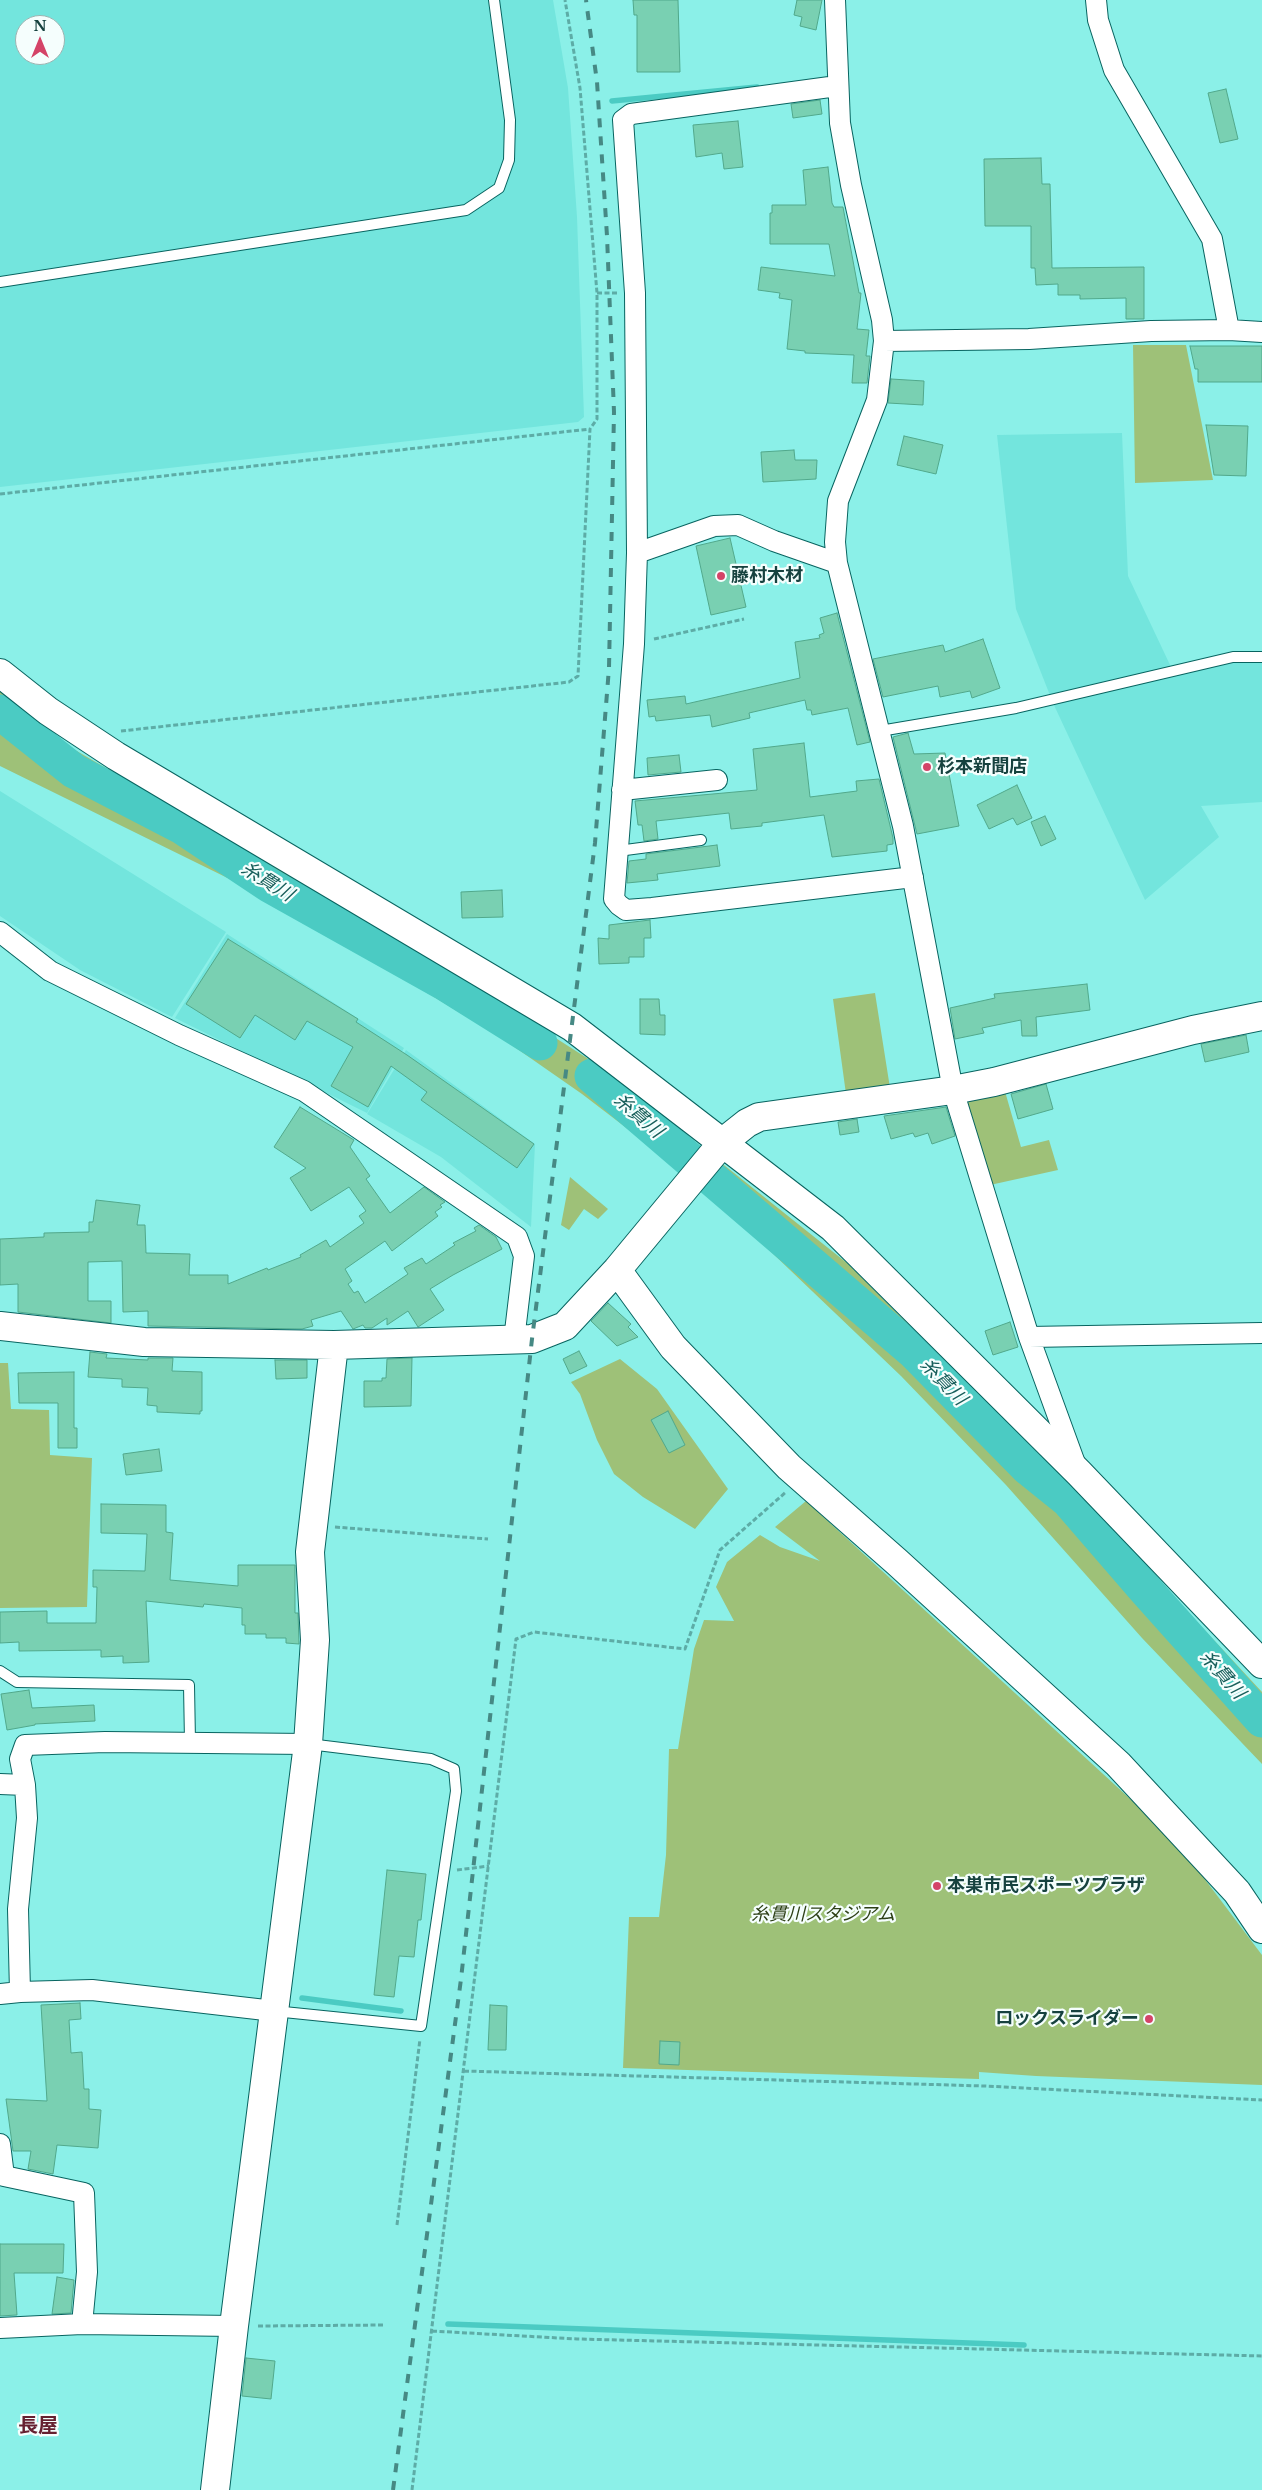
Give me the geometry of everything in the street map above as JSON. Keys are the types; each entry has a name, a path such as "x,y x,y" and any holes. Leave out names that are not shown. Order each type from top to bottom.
{"street":[{"path":"835,0 840,123 851,185 882,320 884,341 877,400 838,501 835,542 837,563 880,731 913,877 953,1090 1028,1337 1079,1472"},
{"path":"1096,0 1098,20 1114,70 1212,239 1229,330"},
{"path":"838,86 632,114 624,120 635,293 637,553 634,644 614,899 626,910 913,877"},
{"path":"884,341 1029,339 1151,332 1229,330 1262,332"},
{"path":"637,553 714,526 738,525 774,541 837,563"},
{"path":"0,673 81,734 572,1027 719,1148 834,1228 1079,1472 1262,1664"},
{"path":"622,790 717,780"},
{"path":"0,932 50,971 179,1035 304,1091 517,1237 524,1256 514,1340"},
{"path":"0,1326 144,1342 334,1345 532,1339 565,1326 616,1270 719,1148 747,1123 759,1117 953,1090 994,1082 1193,1030 1262,1016"},
{"path":"616,1270 673,1347 801,1479 896,1562 1118,1764 1237,1892 1262,1929"},
{"path":"1028,1337 1262,1333"},
{"path":"216,2490 234,2326 308,1744 315,1640 310,1552 334,1345"},
{"path":"20,1992 18,1909 27,1818 25,1785 20,1759 25,1745 190,1742 308,1744"},
{"path":"0,1784 25,1785"},
{"path":"0,1994 92,1990 274,2011"},
{"path":"0,2144 4,2176 84,2193 87,2272 82,2324"},
{"path":"0,2328 82,2324 234,2326"}],"lane":[{"path":"0,282 466,210 500,188 509,160 510,120 494,0"},
{"path":"880,731 1016,708 1233,658 1262,657"},
{"path":"618,851 701,840"},
{"path":"0,1671 17,1682 189,1685 190,1742"},
{"path":"274,2011 422,2026 456,1791 454,1769 431,1759 308,1744"}],"path":[{"path":"119,731 569,682 578,676 590,429 597,419 597,293 580,88 565,0"},
{"path":"0,494 590,429"},
{"path":"634,644 744,619"},
{"path":"412,2490 516,1639 534,1632 686,1649 720,1550 801,1479"},
{"path":"314,1525 488,1539"},
{"path":"443,1872 488,1866"},
{"path":"397,2225 422,2026"},
{"path":"464,2071 984,2086 1262,2100"},
{"path":"234,2326 384,2325"},
{"path":"432,2331 577,2339 1262,2356"}],"shaded area":[{"path":"0,0 553,0 568,88 577,217 584,417 578,422 0,487"},
{"path":"1122,433 1128,576 1171,667 1262,653 1262,802 1201,806 1219,837 1145,900 1053,703 1016,609 997,435"},
{"path":"0,791 226,932 172,1017 80,970 0,916"},
{"path":"227,934 404,1048 367,1113 175,1018"},
{"path":"406,1050 535,1144 531,1227 441,1157 367,1114"}],"green space":[{"path":"1133,345 1186,345 1213,480 1135,483"},
{"path":"0,688 63,743 407,943 601,1067 847,1263 1085,1501 1262,1692 1262,1764 1142,1638 1006,1485 901,1376 701,1185 582,1094 503,1039 398,975 256,892 0,766"},
{"path":"875,993 890,1088 846,1094 833,999"},
{"path":"1004,1088 1021,1147 1049,1140 1058,1170 990,1185 964,1099"},
{"path":"570,1177 608,1209 598,1219 584,1209 569,1230 561,1225"},
{"path":"620,1359 657,1389 728,1489 695,1529 643,1497 614,1474 597,1440 580,1394 571,1382"},
{"path":"0,1363 8,1363 11,1409 49,1410 50,1455 92,1458 87,1607 0,1608"},
{"name":"本巣市民スポーツプラザ","path":"806,1501 1176,1841 1262,1955 1262,2085 979,2072 979,2079 623,2068 629,1917 659,1917 666,1855 669,1749 678,1749 694,1649 704,1620 734,1621 716,1587 727,1562 760,1535 780,1547 820,1561 775,1527"}],"building":[{"path":"633,0 678,0 680,72 637,72 637,15 634,15"},
{"path":"797,0 822,0 816,30 800,26 802,17 794,15"},
{"path":"1226,89 1238,139 1220,143 1208,93"},
{"path":"820,100 822,114 793,118 791,104"},
{"path":"738,121 743,167 724,169 722,153 696,157 693,125"},
{"path":"1041,158 1042,184 1050,184 1052,268 1144,267 1144,319 1126,319 1126,298 1080,299 1080,295 1058,295 1058,284 1036,285 1035,268 1031,268 1031,226 985,226 984,159"},
{"path":"828,167 832,203 834,207 843,207 859,293 861,293 857,329 869,330 866,356 870,356 867,383 852,383 854,355 805,353 805,351 787,349 792,300 779,298 780,293 758,290 761,267 835,276 829,244 770,244 770,213 772,213 772,205 806,205 803,170"},
{"path":"1190,346 1262,346 1262,382 1198,382 1198,369 1195,369"},
{"path":"891,379 924,381 923,405 888,403"},
{"path":"1206,425 1248,426 1246,476 1214,475"},
{"path":"904,436 943,445 936,474 897,465"},
{"path":"794,450 795,460 817,460 816,479 763,482 761,452"},
{"name":"藤村木材","path":"730,538 746,607 711,615 696,546"},
{"path":"837,613 870,742 857,745 848,708 812,715 811,710 807,710 805,700 749,713 750,718 712,727 710,715 656,721 655,716 649,717 647,700 685,696 686,704 800,678 795,642 820,638 819,635 824,633 820,618"},
{"path":"983,639 1000,688 972,698 970,691 940,697 938,686 883,697 873,659 943,645 945,652"},
{"path":"908,733 914,754 945,753 959,826 917,834 893,737"},
{"path":"804,743 810,797 857,791 856,781 879,779 893,838 893,844 887,845 887,851 832,857 824,815 762,823 762,826 731,829 729,813 656,821 658,839 644,841 642,825 638,825 635,801 757,790 753,749"},
{"path":"679,755 681,772 648,775 647,758"},
{"path":"1017,785 1032,818 1017,825 1013,818 989,829 977,805"},
{"path":"1045,816 1056,839 1041,846 1031,822"},
{"path":"717,845 720,866 657,874 658,880 627,883 629,861 646,859 646,854"},
{"path":"502,890 503,917 462,918 461,892"},
{"path":"650,920 651,938 644,938 644,957 629,957 629,963 599,964 598,938 609,939 609,925"},
{"path":"228,939 358,1019 356,1022 407,1055 534,1144 517,1168 421,1100 427,1092 391,1066 368,1107 331,1086 353,1047 307,1021 295,1040 255,1015 240,1038 186,1004"},
{"path":"1087,984 1090,1010 1036,1017 1037,1036 1022,1036 1021,1020 982,1028 984,1033 955,1039 950,1008 995,998 994,994"},
{"path":"640,999 659,999 660,1015 665,1015 665,1035 640,1034"},
{"path":"1246,1035 1249,1052 1205,1062 1201,1044"},
{"path":"1046,1084 1053,1109 1018,1119 1011,1094"},
{"path":"300,1107 354,1140 350,1147 370,1176 366,1179 390,1213 424,1187 445,1202 435,1212 438,1216 392,1251 385,1241 345,1269 352,1281 348,1284 354,1293 358,1291 365,1303 408,1274 404,1268 422,1258 426,1264 455,1245 453,1243 476,1231 474,1228 479,1225 496,1237 502,1249 430,1289 444,1310 418,1327 408,1311 387,1325 387,1318 372,1328 365,1328 363,1325 353,1329 341,1311 311,1320 313,1326 302,1329 148,1326 148,1311 123,1312 122,1261 88,1262 88,1301 111,1301 111,1323 18,1312 18,1284 0,1285 0,1239 44,1237 44,1233 89,1232 89,1222 93,1222 96,1200 140,1205 137,1225 145,1225 146,1253 190,1254 189,1275 228,1275 228,1284 301,1257 300,1255 326,1240 330,1247 364,1223 359,1216 366,1211 349,1187 311,1211 290,1178 306,1168 274,1147"},
{"path":"946,1107 955,1136 932,1144 928,1133 915,1137 913,1133 891,1139 884,1116"},
{"path":"857,1119 859,1132 840,1135 838,1122"},
{"path":"608,1303 631,1324 628,1327 638,1337 617,1346 591,1321"},
{"path":"1010,1322 1018,1347 993,1355 985,1331"},
{"path":"579,1351 587,1366 570,1374 563,1359"},
{"path":"90,1352 107,1354 106,1358 148,1360 148,1358 173,1358 172,1371 202,1372 202,1411 200,1411 200,1414 157,1412 157,1406 147,1405 148,1388 122,1387 122,1379 88,1377"},
{"path":"412,1358 411,1406 364,1407 364,1381 382,1381 382,1378 386,1378 387,1359"},
{"path":"275,1360 307,1360 307,1378 276,1379"},
{"path":"74,1372 74,1428 77,1428 77,1448 58,1448 58,1403 19,1403 18,1373"},
{"path":"668,1411 685,1445 669,1453 651,1420"},
{"path":"159,1449 162,1471 126,1475 123,1454"},
{"path":"101,1504 166,1505 166,1532 173,1533 170,1580 238,1586 238,1565 295,1565 295,1613 298,1613 299,1644 286,1643 286,1638 266,1638 266,1634 245,1634 245,1625 242,1625 242,1608 204,1604 203,1607 146,1601 149,1662 123,1663 123,1656 101,1657 101,1650 19,1651 19,1642 0,1643 0,1612 47,1611 47,1623 96,1623 97,1587 93,1587 93,1570 145,1571 147,1534 101,1533"},
{"path":"29,1690 32,1708 94,1705 95,1721 35,1724 7,1730 1,1694"},
{"path":"387,1870 426,1874 421,1920 418,1920 414,1957 399,1956 394,1997 374,1995"},
{"path":"80,2003 81,2019 69,2020 71,2053 82,2052 84,2089 89,2089 89,2109 101,2110 98,2148 57,2145 53,2174 28,2169 31,2151 13,2151 6,2099 47,2101 41,2005"},
{"path":"490,2005 507,2006 506,2050 488,2050"},
{"path":"660,2041 680,2042 679,2065 659,2064"},
{"path":"0,2244 64,2244 63,2273 14,2273 17,2315 0,2316"},
{"path":"57,2277 74,2280 71,2313 52,2314"},
{"path":"246,2358 275,2361 271,2399 242,2396"}],"waterway":[{"path":"612,101 757,87"},
{"name":"糸貫川","path":"0,712 74,771 182,827 269,885 444,983 540,1043"},
{"name":"糸貫川","path":"592,1076 914,1352 1027,1467 1068,1500 1262,1720"},
{"path":"302,1998 401,2011"},
{"path":"448,2324 1024,2345"}],"railway":[{"path":"393,2490 461,1979 532,1339 595,843 609,668 614,412 607,236 597,82 586,0"}],"place":[{"name":"藤村木材","path":"721,576"},
{"name":"杉本新聞店","path":"927,767"},
{"name":"本巣市民スポーツプラザ","path":"937,1886"},
{"name":"ロックスライダー","path":"1149,2019"}],"district":[{"name":"長屋","path":"38,2426"}],"park label":[{"name":"糸貫川スタジアム","path":"823,1915"}]}
